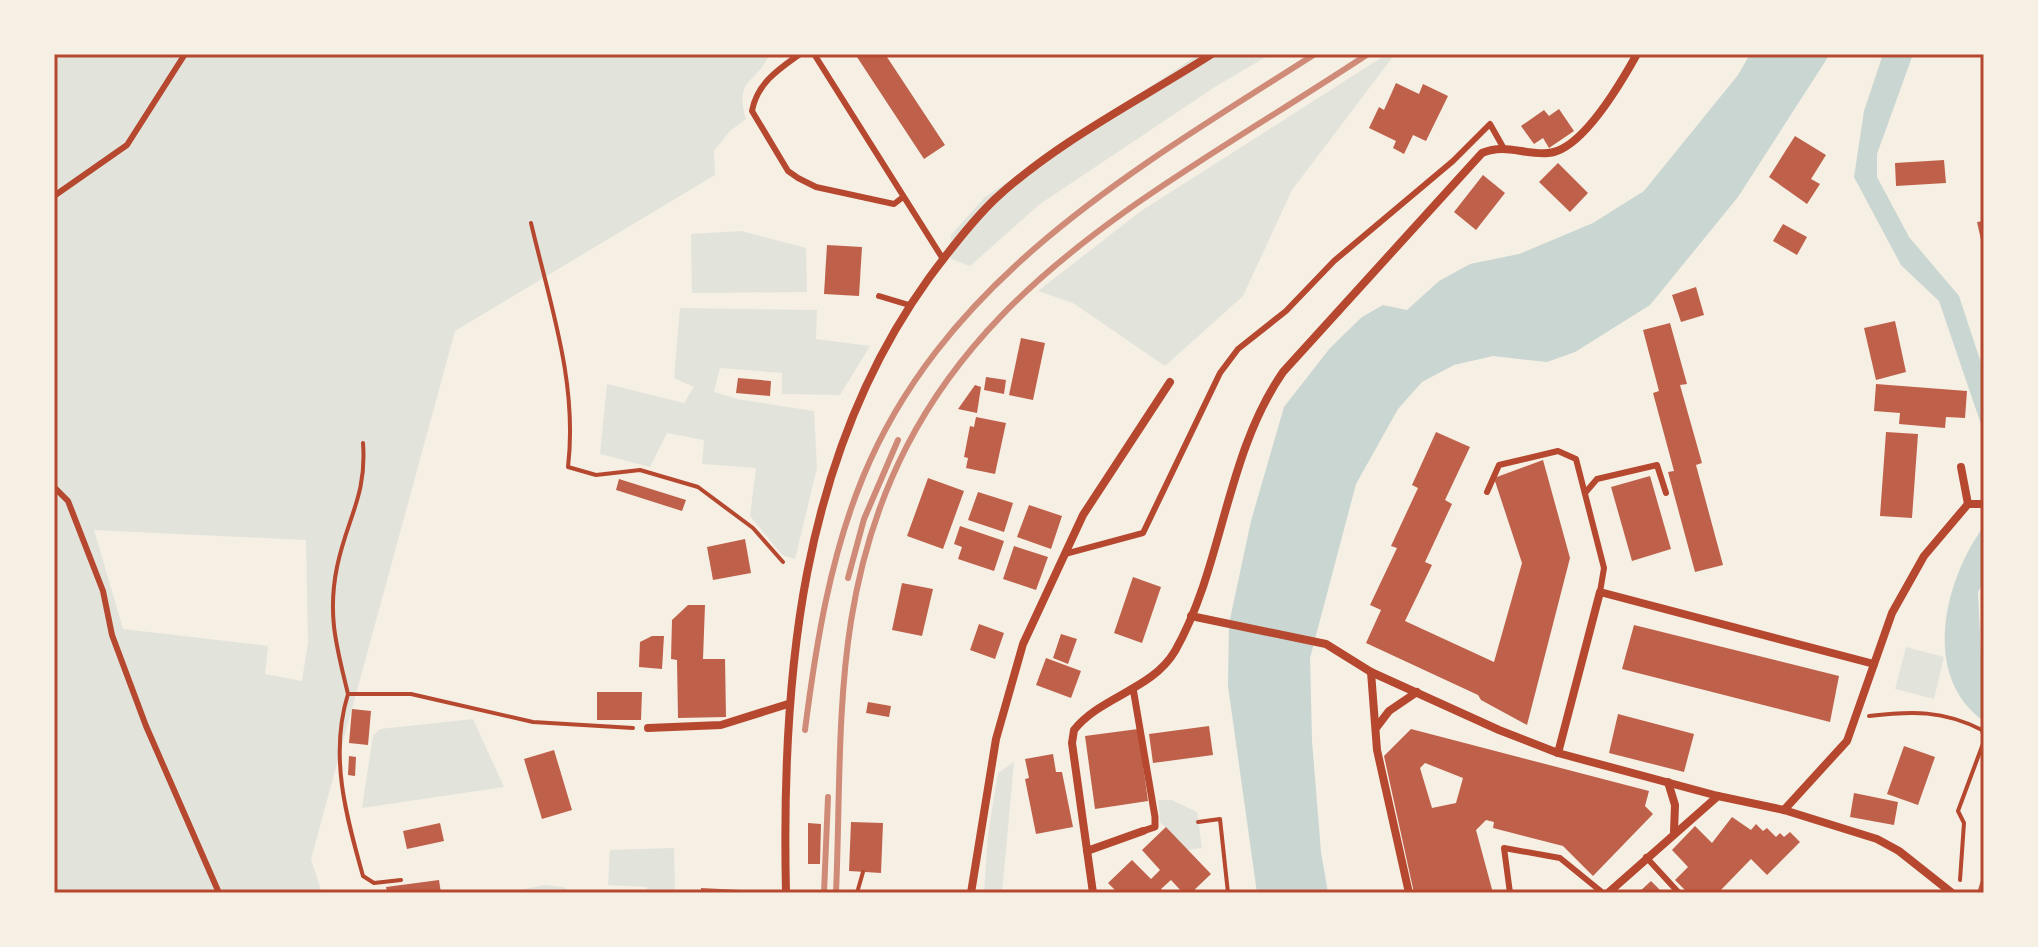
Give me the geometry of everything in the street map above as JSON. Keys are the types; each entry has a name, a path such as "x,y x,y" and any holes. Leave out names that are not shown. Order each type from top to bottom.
{"street":[{"path":"786,893 788,704 802,599 830,476 861,393 909,305 943,259 995,200 1049,157 1212,54"},
{"path":"1093,893 1072,736 1085,719 1158,673 1173,654 1191,616 1239,463 1267,395 1283,372 1446,189 1482,153 1503,147 1542,153 1562,149 1589,126 1637,54"},
{"path":"971,893 996,739 1023,644 1083,515 1170,382"},
{"path":"1961,467 1968,504"},
{"path":"1784,810 1847,741 1892,613 1924,556 1968,504 1984,504"},
{"path":"1558,753 1600,592 1874,664"},
{"path":"1191,616 1326,644 1371,672 1558,753 1718,796 1784,810 1877,839 1899,851 1952,893"},
{"path":"1371,672 1377,750 1409,893"},
{"path":"1087,851 1155,827 1157,817 1133,688"},
{"path":"1376,728 1389,711 1417,692"},
{"path":"648,728 721,725 788,704"},
{"path":"1668,782 1675,805 1674,832"},
{"path":"1606,893 1718,796"}],"lane":[{"path":"54,196 127,145 185,54"},
{"path":"800,54 769,77 755,99 752,111 788,171 816,187 866,200 894,204 903,197"},
{"path":"814,54 943,259"},
{"path":"1065,554 1143,533 1220,373 1238,349 1286,311 1334,261 1490,124 1503,147"},
{"path":"879,296 909,305"},
{"path":"1487,492 1499,465 1558,451 1576,459 1604,568 1600,592"},
{"path":"1585,493 1597,479 1657,465 1666,493"},
{"path":"54,487 68,501 103,591 112,635 146,726 219,893"},
{"path":"1510,893 1504,848 1560,858 1606,893"},
{"path":"1646,857 1679,893"}],"path":[{"path":"531,223 570,384 573,427 568,467 596,475 640,470 698,487 753,528 783,562"},
{"path":"363,443 365,473 337,569 333,618 334,645 348,694 340,729 340,781 361,868 368,882 401,880"},
{"path":"348,694 411,694 533,722 648,728"},
{"path":"1855,718 1918,710 1942,714 1983,729 1984,740 1958,811 1964,823 1959,893"},
{"path":"1198,822 1220,819 1228,893"},
{"path":"857,893 863,872"}],"shaded area":[{"path":"54,54 769,54 745,88 743,105 746,119 730,131 714,151 715,175 455,331 311,859 322,893 54,893","holes":["94,530 306,540 308,642 302,681 265,674 268,646 123,629"]},
{"path":"1199,54 1271,54 1218,85 1040,204 970,266 951,259 951,235 985,197"},
{"path":"1387,54 1395,54 1292,190 1243,296 1165,366 1073,303 1038,291 1141,211"},
{"path":"1750,54 1830,54 1738,197 1650,305 1575,352 1547,362 1493,356 1454,365 1422,382 1398,409 1356,484 1310,658 1312,741 1321,852 1328,893 1257,893 1228,686 1229,624 1251,521 1284,407 1330,348 1362,317 1383,305 1407,310 1439,281 1470,264 1519,254 1593,223 1644,191 1738,75"},
{"path":"1883,54 1913,54 1877,154 1877,177 1909,237 1959,296 1984,372 1984,433 1939,301 1901,265 1854,177 1864,111"},
{"path":"741,231 806,248 807,292 692,293 691,234"},
{"path":"680,308 817,310 816,339 870,346 840,395 782,394 782,373 720,368 714,392 737,399 814,411 817,468 795,559 782,555 750,516 756,468 702,464 704,440 667,433 650,467 600,454 607,384 684,403 694,387 674,378"},
{"path":"1984,526 1984,582 1978,592 1984,721 1964,702 1952,679 1946,654 1945,626 1959,572"},
{"path":"1906,647 1944,657 1934,699 1895,689"},
{"path":"473,719 504,787 362,808 373,736 380,729"},
{"path":"1014,762 1002,893 984,893 988,835 998,773"},
{"path":"1158,800 1172,800 1197,812 1202,848 1188,850 1160,822"},
{"path":"674,848 675,893 647,893 647,887 608,885 610,850"},
{"path":"545,885 563,887 573,893 503,893"}],"building":[{"path":"855,54 885,54 945,145 924,159"},
{"path":"1396,83 1419,94 1423,84 1448,96 1426,141 1413,135 1404,154 1393,148 1396,141 1369,128 1379,107 1384,110"},
{"path":"1559,109 1574,131 1549,148 1543,138 1534,144 1521,126 1544,110 1549,116"},
{"path":"1795,136 1826,155 1811,179 1820,184 1807,204 1769,177"},
{"path":"1944,160 1946,183 1896,186 1895,163"},
{"path":"1558,163 1588,193 1570,212 1539,182"},
{"path":"1483,175 1505,193 1476,230 1454,212"},
{"path":"1984,221 1984,249 1983,249 1977,222"},
{"path":"1783,224 1807,237 1797,255 1773,241"},
{"path":"827,245 862,247 859,296 824,294"},
{"path":"1696,287 1704,315 1681,322 1672,295"},
{"path":"1895,321 1906,372 1876,380 1864,328"},
{"path":"1670,323 1687,384 1680,385 1702,463 1696,465 1723,565 1695,572 1668,472 1674,471 1653,393 1659,391 1643,330"},
{"path":"1021,338 1045,343 1033,400 1009,395"},
{"path":"986,377 1006,380 1004,394 984,390"},
{"path":"738,378 771,381 770,396 736,393"},
{"path":"1876,384 1967,391 1965,418 1946,417 1945,428 1899,424 1900,413 1874,411"},
{"path":"975,385 981,387 977,413 958,409"},
{"path":"976,417 1006,423 995,474 966,468 968,458 964,457 970,426 974,427"},
{"path":"1436,432 1470,447 1445,500 1452,504 1425,562 1432,565 1405,621 1494,662 1522,563 1494,478 1543,460 1570,558 1527,725 1481,700 1478,695 1366,643 1381,610 1370,605 1397,548 1391,546 1418,488 1412,485"},
{"path":"1886,432 1918,434 1912,518 1880,516"},
{"path":"1650,476 1671,549 1632,561 1611,487"},
{"path":"928,478 964,491 943,549 907,536"},
{"path":"619,479 686,500 682,511 616,490"},
{"path":"978,492 1013,503 1004,532 968,520"},
{"path":"1029,505 1062,516 1051,549 1017,537"},
{"path":"960,526 1004,541 994,571 958,559 962,547 954,544"},
{"path":"745,539 751,573 713,580 707,547"},
{"path":"1014,546 1048,557 1036,590 1003,579"},
{"path":"1133,577 1161,587 1142,643 1114,633"},
{"path":"902,583 933,589 922,636 892,630"},
{"path":"688,605 705,605 703,659 725,659 726,717 678,718 677,660 671,659 672,620"},
{"path":"979,624 1004,633 995,659 970,650"},
{"path":"1634,625 1839,676 1830,722 1622,669"},
{"path":"1061,634 1077,639 1068,664 1053,658"},
{"path":"652,636 664,636 662,669 639,667 640,642"},
{"path":"1046,658 1081,671 1071,698 1036,685"},
{"path":"597,692 642,692 641,720 597,720"},
{"path":"868,702 891,706 889,717 866,713"},
{"path":"352,709 371,711 368,745 349,743"},
{"path":"1618,714 1694,734 1684,772 1609,753"},
{"path":"1209,726 1213,755 1153,763 1149,734"},
{"path":"1138,729 1148,801 1095,809 1085,736"},
{"path":"1411,729 1649,791 1645,806 1653,814 1593,876 1563,846 1493,828 1494,822 1486,820 1476,830 1493,893 1414,893 1384,756","holes":["1425,763 1463,778 1456,803 1432,808 1420,768"]},
{"path":"1904,746 1935,757 1918,805 1887,794"},
{"path":"554,750 572,810 542,819 524,759"},
{"path":"1053,754 1056,772 1062,772 1073,827 1036,834 1025,779 1029,778 1025,759"},
{"path":"349,756 356,757 355,776 348,775"},
{"path":"1854,793 1898,802 1894,825 1850,817"},
{"path":"1732,817 1751,830 1756,824 1763,831 1767,828 1776,837 1780,833 1784,837 1790,832 1800,842 1767,875 1751,859 1718,893 1688,893 1675,880 1688,867 1672,850 1695,826 1712,843"},
{"path":"851,822 883,823 881,873 849,871"},
{"path":"440,823 444,841 407,849 403,831"},
{"path":"808,823 821,824 820,864 808,864"},
{"path":"1166,827 1211,874 1191,893 1183,893 1171,880 1161,889 1164,893 1118,893 1108,883 1132,860 1151,879 1160,870 1142,850"},
{"path":"1983,874 1984,893 1977,893"},
{"path":"439,880 441,893 387,893 386,887"},
{"path":"1651,881 1663,893 1638,893"},
{"path":"701,888 740,890 740,893 701,893"}],"railway":[{"path":"805,730 826,601 851,507 899,405 944,341 996,284 1054,232 1182,139 1315,54"},
{"path":"836,893 841,722 851,621 878,513 920,423 974,346 1040,279 1114,220 1368,54"},
{"path":"848,578 864,519 898,440"},
{"path":"824,893 828,797"}]}
